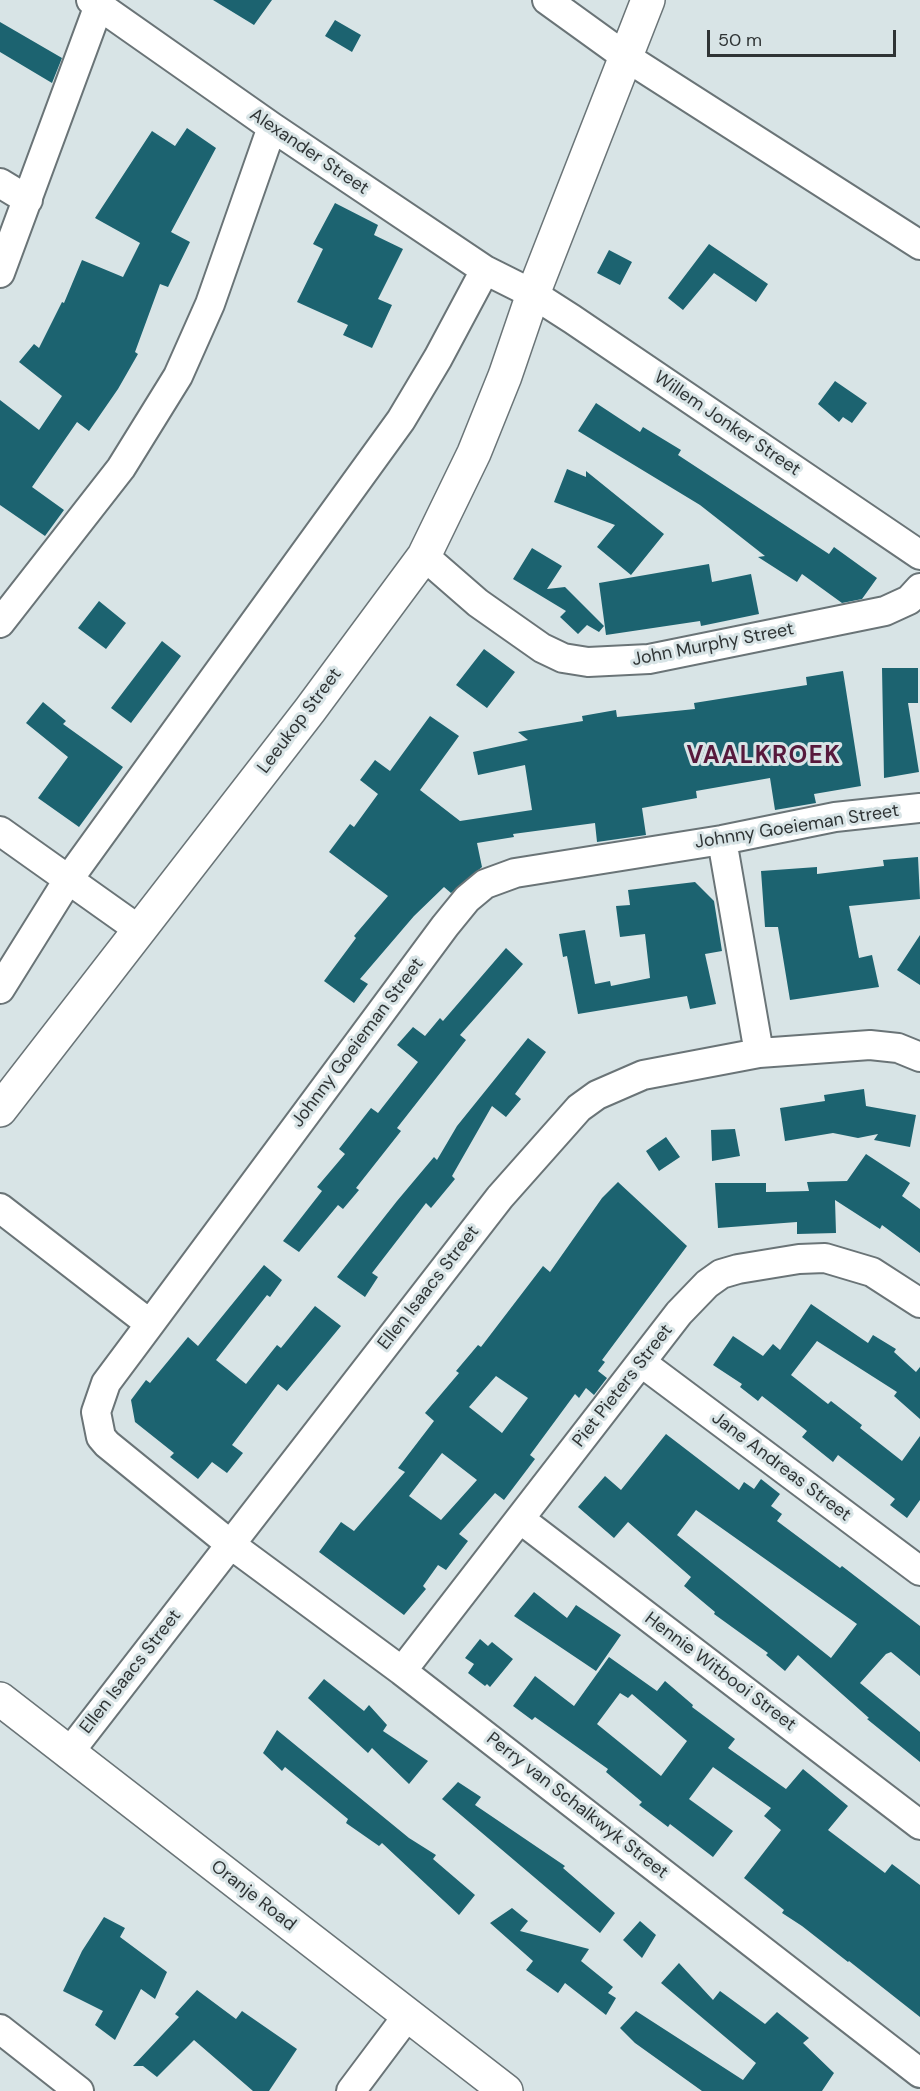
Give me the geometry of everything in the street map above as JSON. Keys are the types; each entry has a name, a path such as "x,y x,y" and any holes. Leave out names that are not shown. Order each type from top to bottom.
{"street":[{"path":"547,0 626,57 920,245"},
{"name":"Leeukop Street","path":"0,1110 310,710 424,556 491,411 648,0"},
{"path":"0,273 28,200 95,3"},
{"name":"Alexander Street","path":"95,3 272,127 485,270 534,294"},
{"path":"0,623 121,468 178,376 210,304 272,127"},
{"path":"0,183 28,200"},
{"path":"0,988 68,880 401,420 438,358 485,270"},
{"name":"Willem Jonker Street","path":"534,294 920,555"},
{"name":"John Murphy Street","path":"424,556 478,603 542,648 563,658 588,662 649,659 885,611 909,600 920,588"},
{"name":"Johnny Goeieman Street","path":"230,1544 116,1452 101,1437 96,1412 101,1394 150,1324 467,899 485,884 515,873 722,840 835,817 920,808"},
{"path":"0,831 138,929"},
{"path":"722,840 759,1053"},
{"name":"Ellen Isaacs Street","path":"68,1754 500,1197 579,1108 597,1095 643,1075 759,1053 877,1045 898,1048 920,1057"},
{"path":"0,1208 150,1324"},
{"name":"Piet Pieters Street","path":"402,1671 679,1313 707,1284 722,1274 738,1269 799,1259 825,1258 872,1272 920,1303"},
{"name":"Jane Andreas Street","path":"642,1363 920,1571"},
{"name":"Hennie Witbooi Street","path":"520,1519 920,1825"},
{"name":"Perry van Schalkwyk Street","path":"230,1544 402,1671 920,2073"},
{"name":"Oranje Road","path":"0,1699 68,1754 506,2091"},
{"path":"351,2091 408,2015"},
{"path":"0,2029 79,2091"}],"building":[{"path":"213,0 272,0 254,25"},
{"path":"335,20 361,35 352,52 325,36"},
{"path":"0,22 62,58 52,83 0,52"},
{"path":"187,128 216,148 171,232 190,242 168,287 160,284 135,352 138,354 118,389 89,431 77,422 32,487 64,510 45,536 0,505 0,400 39,430 62,396 19,362 34,344 39,348 62,302 64,303 82,260 123,277 140,243 95,218 152,131 175,146"},
{"path":"335,203 378,225 374,235 403,249 378,299 392,305 372,348 343,335 348,325 297,302 323,249 313,244"},
{"path":"709,244 768,284 756,302 714,273 683,310 668,298"},
{"path":"609,250 632,262 620,285 597,273"},
{"path":"835,381 867,403 852,423 843,417 839,422 818,404"},
{"path":"596,403 640,432 643,427 681,450 678,455 829,554 834,547 877,578 862,599 842,603 802,574 797,582 758,557 765,556 700,505 578,431"},
{"path":"567,469 586,477 586,471 664,534 631,575 597,547 615,525 554,502"},
{"path":"532,548 562,566 547,589 565,587 604,626 599,632 587,625 578,634 560,617 566,611 513,579"},
{"path":"709,564 712,582 751,574 759,614 701,626 700,621 606,635 599,583"},
{"path":"99,601 126,623 106,649 78,628"},
{"path":"162,641 181,656 131,723 111,708"},
{"path":"484,649 515,672 487,708 456,685"},
{"path":"882,668 918,668 918,703 908,703 919,772 884,778"},
{"path":"843,671 861,786 814,794 816,803 775,810 770,778 696,791 697,798 642,808 646,835 597,842 595,823 513,834 514,837 477,843 482,867 451,893 444,887 414,916 360,979 368,984 354,1003 324,981 356,938 354,936 388,896 329,852 350,824 354,827 378,794 360,780 375,760 390,771 430,716 459,736 420,790 460,821 532,810 525,765 478,775 473,752 528,740 518,732 583,721 582,716 616,710 617,717 695,709 694,703 807,685 806,677"},
{"path":"43,702 66,721 63,724 123,767 79,827 38,798 68,757 26,723"},
{"path":"918,857 920,899 849,906 859,958 872,955 879,987 790,1000 778,927 765,927 761,871 817,867 817,874 884,866 883,860"},
{"path":"695,882 714,901 722,951 705,954 716,1004 690,1009 687,996 578,1014 567,956 563,957 559,934 585,930 595,984 610,981 611,986 650,978 645,934 620,937 616,906 630,905 628,890"},
{"path":"920,935 920,985 897,970"},
{"path":"506,948 523,964 460,1035 466,1040 397,1128 401,1131 356,1188 359,1190 343,1209 338,1205 299,1252 283,1241 322,1191 317,1187 345,1154 339,1149 371,1108 378,1113 418,1062 397,1045 413,1027 425,1036 440,1018 443,1021"},
{"path":"528,1038 546,1052 515,1094 521,1099 506,1117 492,1106 452,1176 455,1179 431,1208 426,1203 372,1273 378,1277 365,1297 337,1277 434,1157 437,1160 457,1126"},
{"path":"864,1089 866,1106 916,1115 910,1147 874,1140 878,1134 858,1138 833,1133 785,1141 780,1108 825,1101 824,1095"},
{"path":"735,1129 740,1156 712,1161 711,1130"},
{"path":"666,1137 680,1157 659,1171 646,1151"},
{"path":"866,1154 910,1183 902,1196 920,1209 920,1253 882,1225 880,1229 835,1200 836,1233 797,1234 797,1222 718,1228 715,1183 766,1183 766,1192 809,1191 807,1182 847,1181"},
{"path":"618,1182 687,1246 602,1360 605,1362 598,1371 607,1378 594,1395 586,1388 579,1398 575,1394 530,1455 535,1459 504,1500 495,1493 459,1534 468,1541 446,1570 438,1565 423,1586 426,1589 404,1615 319,1552 341,1522 354,1531 405,1472 398,1468 434,1421 425,1413 459,1373 456,1371 478,1345 481,1347 543,1266 550,1272 602,1198","holes":["496,1376 528,1398 502,1433 469,1407","442,1453 477,1480 441,1520 409,1496"]},
{"path":"264,1265 282,1280 270,1297 267,1295 216,1360 246,1384 277,1345 281,1348 315,1306 341,1326 287,1391 278,1384 232,1445 243,1453 227,1473 212,1462 198,1479 170,1457 174,1453 135,1422 131,1400 146,1380 150,1383 188,1337 198,1346"},
{"path":"811,1304 868,1343 873,1335 896,1349 894,1352 916,1372 920,1367 920,1419 894,1396 897,1392 817,1341 791,1375 828,1404 831,1401 862,1425 860,1428 902,1461 920,1436 920,1500 907,1518 890,1505 895,1499 838,1455 833,1462 802,1437 807,1431 762,1396 758,1401 740,1387 742,1384 713,1365 733,1336 763,1356 773,1344 780,1350"},
{"path":"666,1434 739,1490 744,1482 754,1489 761,1479 780,1494 771,1506 782,1514 777,1521 840,1568 842,1566 920,1626 920,1676 891,1652 886,1654 860,1683 920,1732 920,1762 867,1719 869,1718 798,1655 785,1671 766,1655 768,1653 714,1614 715,1612 684,1586 691,1577 628,1522 614,1538 578,1507 605,1476 621,1490","holes":["696,1510 857,1624 831,1658 677,1535"]},
{"path":"534,1592 567,1618 576,1605 621,1635 596,1671 514,1616"},
{"path":"480,1639 488,1646 492,1642 513,1659 490,1687 487,1684 485,1686 468,1673 474,1664 465,1658"},
{"path":"609,1657 657,1691 665,1681 693,1705 692,1707 735,1739 728,1748 786,1789 803,1769 848,1806 828,1830 885,1873 892,1864 920,1885 920,2017 849,1961 782,1913 784,1910 744,1878 781,1830 764,1816 771,1808 713,1767 689,1799 733,1831 713,1857 670,1824 668,1827 639,1805 642,1802 606,1772 608,1769 535,1717 532,1720 513,1706 535,1676 574,1706","holes":["620,1693 628,1698 632,1694 687,1741 661,1776 597,1724"]},
{"path":"324,1679 364,1711 369,1705 387,1725 383,1731 428,1761 409,1784 372,1748 368,1753 308,1698"},
{"path":"277,1730 409,1838 436,1855 433,1859 475,1895 459,1915 382,1843 379,1846 346,1823 348,1819 285,1767 282,1771 263,1753"},
{"path":"458,1782 481,1797 475,1805 565,1866 563,1868 615,1913 600,1933 442,1799"},
{"path":"512,1908 528,1921 520,1931 589,1949 581,1961 613,1987 608,1993 616,1998 606,2015 565,1983 558,1993 526,1970 533,1961 490,1923"},
{"path":"104,1917 125,1928 120,1937 167,1972 155,1999 141,1989 115,2040 95,2025 103,2011 63,1991 82,1951"},
{"path":"640,1921 656,1935 642,1958 623,1940"},
{"path":"679,1963 713,2000 720,1991 765,2024 777,2012 809,2038 803,2043 834,2073 822,2091 702,2091 635,2043 620,2028 636,2011 743,2080 756,2063 661,1983"},
{"path":"197,1990 236,2019 242,2011 297,2049 269,2091 253,2091 194,2040 157,2077 143,2066 133,2066 179,2017 175,2014"}],"district":[{"name":"VAALKROEK","path":"764,757"}]}
